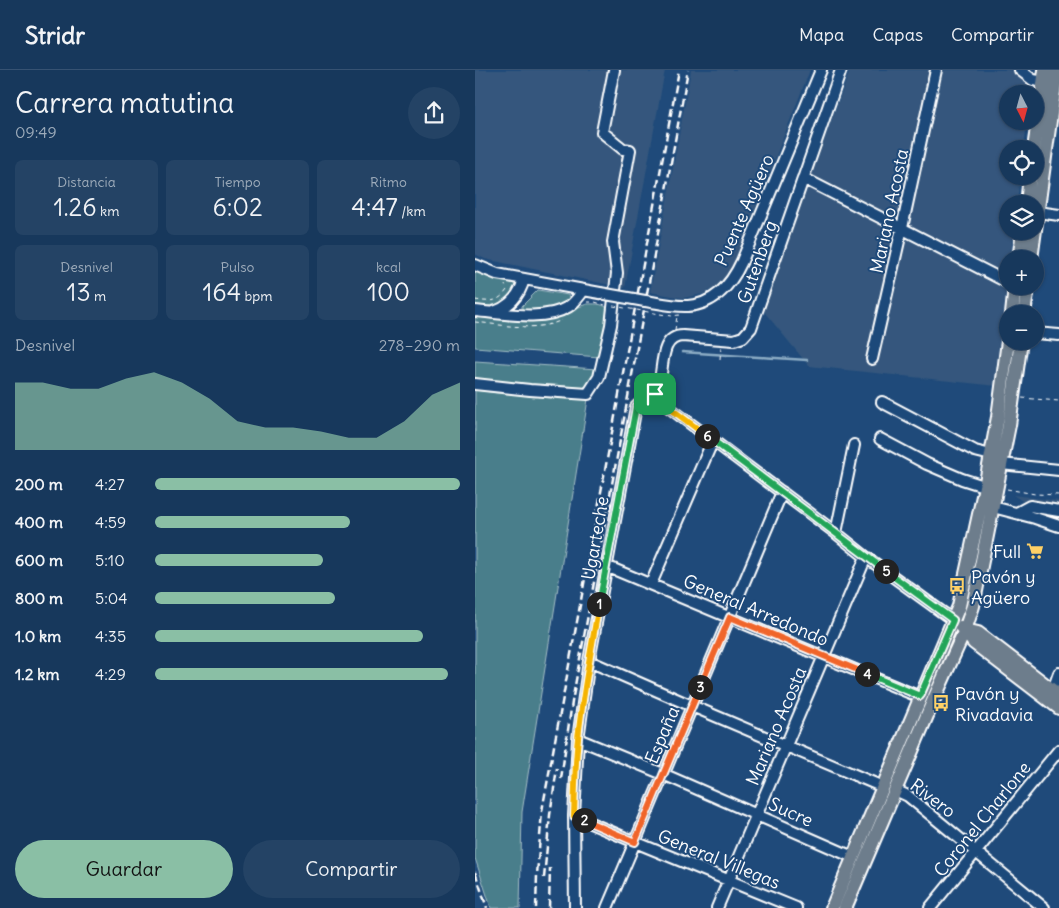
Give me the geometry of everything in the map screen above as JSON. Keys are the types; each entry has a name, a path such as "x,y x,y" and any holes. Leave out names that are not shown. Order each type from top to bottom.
{"main road":[{"path":"1036,140 1048,79 1057,70"},
{"path":"1039,195 1048,79"},
{"path":"832,908 853,857 934,699 965,630 973,606 993,507 991,455 999,417 1007,350"},
{"path":"845,908 920,696 959,606 992,487 1001,464 1012,408 1020,350"},
{"path":"953,620 965,630 974,643 1059,708"},
{"path":"965,630 978,633 1056,693"}],"street":[{"path":"475,384 588,394 599,378 611,325 617,273 613,242 630,150 623,149 602,132 614,70"},
{"name":"Puente Agüero","path":"475,265 497,274 673,305 688,306 711,299 722,292 737,272 821,70"},
{"name":"Gutenberg","path":"655,394 658,390 666,346 672,338 683,336 734,340 743,337 751,328 841,70"},
{"name":"Mariano Acosta","path":"872,359 903,228 935,70"},
{"path":"1020,70 1033,80 1048,79"},
{"path":"803,178 999,278"},
{"path":"1044,213 1059,215"},
{"path":"493,312 500,310 511,301 519,291 524,279"},
{"path":"475,311 531,315 553,312 568,307 575,302 584,290"},
{"path":"1044,333 1059,334"},
{"path":"655,394 663,403 837,533 866,557 953,620"},
{"name":"Ugarteche","path":"575,908 574,816 578,739 589,661 636,407 640,402 651,399 655,394"},
{"path":"881,402 975,451 991,455"},
{"path":"880,439 927,464 962,478 992,487"},
{"path":"651,584 713,440"},
{"path":"837,533 854,445"},
{"path":"1001,464 1059,470"},
{"name":"España","path":"607,908 782,492"},
{"path":"1017,513 1030,506 1059,511"},
{"path":"993,507 1059,526"},
{"name":"Mariano Acosta","path":"717,908 866,557"},
{"name":"General Arredondo","path":"606,566 920,696"},
{"name":"Rivero","path":"589,661 785,746 908,796 1044,908"},
{"path":"1056,693 1059,673"},
{"name":"Sucre","path":"578,739 853,857"},
{"name":"Coronel Charlone","path":"930,908 1059,750"},
{"name":"General Villegas","path":"574,816 796,908"}],"path":[{"path":"475,300 488,302 502,297 507,290 503,282"},
{"path":"613,306 660,314"},
{"path":"721,351 721,358"},
{"path":"1021,398 1059,401"},
{"path":"992,487 1059,496"}],"shaded area":[{"path":"475,70 665,70 625,288 485,259 475,254"},
{"path":"691,70 810,70 729,275 721,284 704,294 683,298 650,292"},
{"path":"850,70 1032,70 1031,85 999,85 999,130 1026,130 1025,140 999,140 999,185 1019,185 1018,195 999,195 999,240 1013,240 1012,250 999,250 999,295 1007,295 1006,305 999,305 999,350 1001,350 997,386 809,366 761,308"},
{"path":"1013,495 1059,501 1059,520 1042,514"}],"green space":[{"path":"475,270 514,284 516,288 497,304 488,306 475,305"},
{"path":"538,290 568,295 569,298 559,306 547,310 522,310 522,306"},
{"path":"587,304 605,306 607,308 606,324 599,357 475,347 475,317 515,321 544,320 558,317"},
{"path":"475,361 597,369 595,377 586,388 521,384 475,380"},
{"path":"475,390 588,399 522,812 520,908 491,908 475,858"}],"waterway":[{"path":"682,352 807,360"}],"railway":[{"path":"536,908 542,811 679,70"},
{"path":"561,779 572,702 688,70"},
{"path":"544,878 557,768"},
{"path":"549,908 550,868"},
{"path":"475,872 487,908"}],"place":[{"name":"Full","path":"1035,551"},
{"name":"Pavón y Agüero","path":"957,586"},
{"name":"Pavón y Rivadavia","path":"941,703"}],"route":[{"path":"655,394 663,403 837,533 866,557 953,620 920,696 730,617 635,842 574,816 575,771 589,661 636,407 640,402 651,399 655,394"}]}
